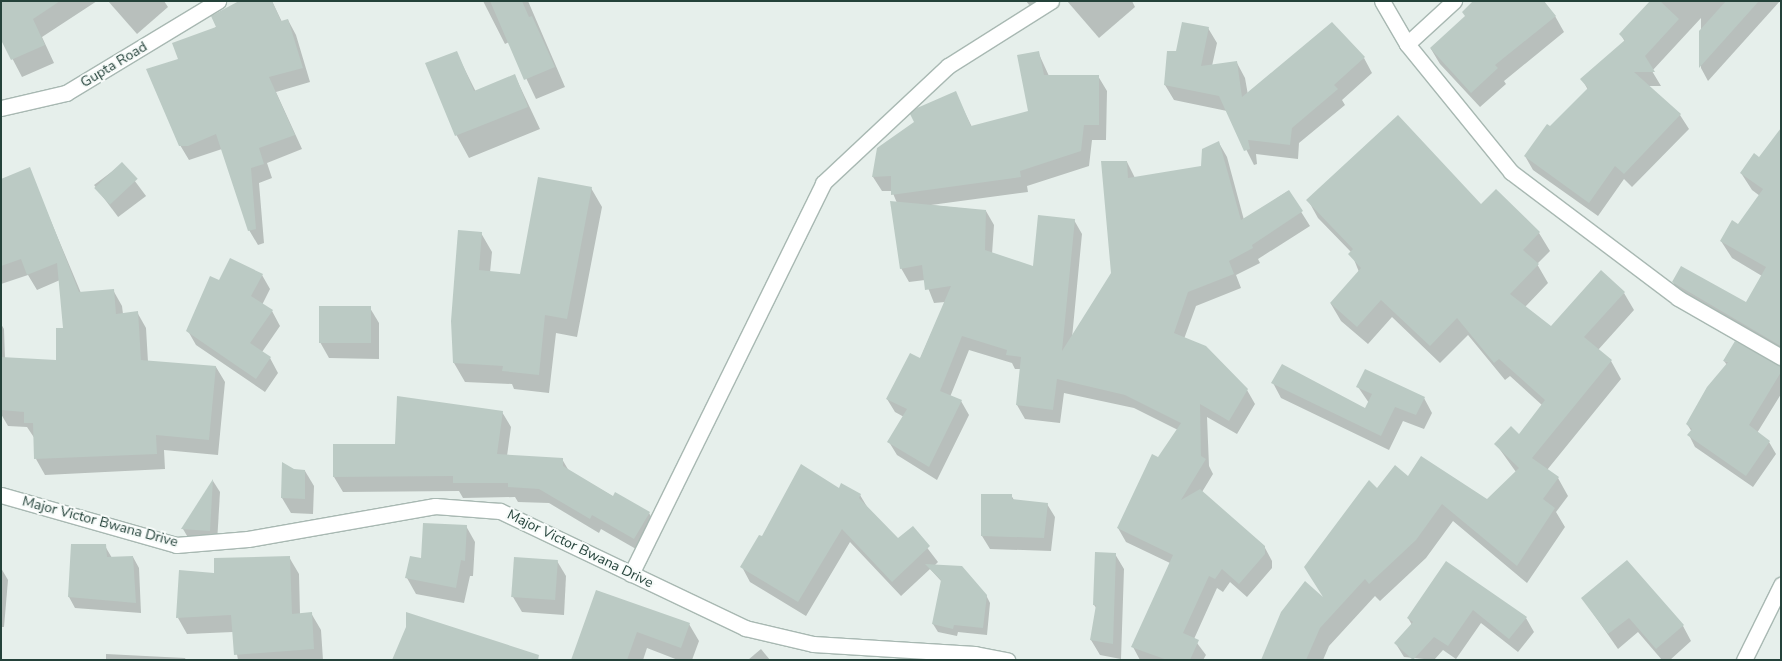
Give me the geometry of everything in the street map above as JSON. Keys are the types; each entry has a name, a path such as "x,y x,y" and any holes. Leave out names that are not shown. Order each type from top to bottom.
{"street":[{"name":"Gupta Road","path":"1,108 66,93 218,1"},
{"path":"631,574 823,184 948,66 1051,1"},
{"path":"1382,1 1407,44 1511,172 1678,298 1781,357"},
{"path":"1407,44 1454,1"},
{"name":"Major Victor Bwana Drive","path":"1,495 176,545 248,539 435,506 500,511 753,630 814,644 975,654 1007,660"},
{"path":"1744,660 1781,585"}],"building":[{"path":"1,1 60,1 33,19 45,45 11,60 1,40"},
{"path":"239,1 272,1 281,21 288,19 303,68 269,77 295,135 259,148 264,164 251,168 256,229 248,231 216,134 188,146 179,146 146,69 178,59 172,43 216,27 211,16"},
{"path":"490,1 522,1 529,17 532,16 555,67 524,80"},
{"path":"1473,1 1544,1 1556,16 1495,65 1498,68 1471,93 1430,48 1465,16 1462,12"},
{"path":"1650,1 1660,1 1679,19 1645,56 1655,72 1634,72 1681,114 1624,174 1615,166 1589,203 1524,156 1547,124 1550,126 1588,88 1580,79 1625,40 1619,34"},
{"path":"1726,1 1759,1 1699,68 1699,31"},
{"path":"1182,22 1209,27 1201,66 1237,61 1242,97 1332,22 1365,57 1334,85 1338,89 1292,128 1290,145 1248,140 1250,149 1244,151 1219,96 1164,85 1167,51 1176,51"},
{"path":"457,51 474,91 515,74 528,107 455,136 425,63"},
{"path":"1039,51 1044,75 1099,75 1099,125 1084,125 1081,151 1020,171 1021,177 891,195 891,176 872,177 877,148 914,122 910,114 917,108 956,91 971,126 1028,111 1017,55"},
{"path":"1398,115 1481,204 1496,189 1540,232 1523,250 1539,264 1510,294 1551,326 1601,270 1625,292 1584,337 1612,360 1532,458 1559,477 1543,499 1555,508 1517,566 1442,504 1416,540 1369,584 1365,579 1320,628 1306,660 1261,660 1281,612 1305,581 1323,597 1304,567 1369,480 1377,488 1395,465 1408,476 1421,456 1487,499 1519,468 1494,444 1511,426 1519,434 1545,400 1499,359 1494,363 1457,318 1430,346 1381,300 1357,327 1330,303 1361,268 1348,254 1353,249 1306,200"},
{"path":"1781,128 1781,346 1672,282 1681,266 1746,302 1766,267 1720,241 1732,220 1738,224 1763,189 1740,173 1754,153 1759,157"},
{"path":"1219,141 1241,220 1289,190 1303,211 1252,245 1253,248 1229,261 1234,274 1188,292 1174,333 1206,346 1248,389 1229,421 1200,404 1201,456 1206,459 1181,500 1200,489 1265,546 1265,554 1239,584 1222,569 1215,579 1209,576 1183,633 1199,640 1190,660 1167,660 1131,647 1173,555 1117,528 1152,454 1158,457 1181,423 1125,395 1057,379 1053,410 1016,405 1021,357 1006,355 1007,350 962,336 940,391 962,400 929,467 887,442 907,409 886,399 910,353 920,358 951,286 925,290 922,265 900,269 890,201 986,210 985,250 1033,266 1038,215 1075,219 1062,351 1111,273 1101,161 1127,161 1128,178 1201,166 1202,149"},
{"path":"122,162 138,179 110,205 94,188"},
{"path":"30,167 79,292 114,289 116,314 138,311 141,360 216,366 209,440 156,435 157,454 34,459 33,423 24,423 24,412 1,410 1,357 56,360 56,328 63,328 57,263 27,275 21,259 1,266 1,179"},
{"path":"538,177 592,187 567,319 545,315 539,375 502,371 503,366 453,363 451,321 458,230 482,232 479,270 520,274"},
{"path":"230,258 263,274 251,296 273,310 250,343 271,357 256,379 186,331 210,276 219,280"},
{"path":"319,306 371,306 371,343 319,343"},
{"path":"1735,341 1781,366 1781,372 1749,425 1770,441 1746,476 1687,435 1692,429 1686,424 1707,387 1728,362 1723,361"},
{"path":"1282,364 1365,408 1372,394 1356,387 1365,369 1425,397 1416,415 1395,407 1381,436 1271,383"},
{"path":"397,396 503,411 497,454 563,458 563,466 613,496 615,492 650,512 634,539 592,515 590,519 539,489 508,487 508,483 453,483 453,476 333,477 333,444 395,444"},
{"path":"282,462 294,469 305,470 305,499 281,498"},
{"path":"801,464 839,488 841,483 861,494 859,498 898,538 913,526 930,546 892,582 842,529 798,602 740,567 759,535 762,536"},
{"path":"213,479 210,531 181,529"},
{"path":"981,494 1012,494 1012,499 1048,503 1044,538 981,536"},
{"path":"423,523 467,525 465,561 461,560 456,588 405,578 410,556 421,558"},
{"path":"71,544 106,544 107,557 133,556 136,603 68,597"},
{"path":"1095,552 1116,553 1113,644 1090,640 1096,605 1093,605"},
{"path":"290,556 292,614 312,612 314,649 234,655 231,615 176,618 179,570 214,573 214,558"},
{"path":"514,557 558,560 555,600 511,597"},
{"path":"1627,560 1684,625 1656,649 1629,618 1608,634 1581,598"},
{"path":"1446,561 1527,617 1509,639 1473,610 1448,646 1434,637 1413,660 1394,643 1413,622 1407,618"},
{"path":"925,564 962,566 987,595 983,628 954,625 953,629 932,624 941,580"},
{"path":"596,590 690,623 681,648 637,632 627,660 571,660"},
{"path":"406,612 539,655 538,660 392,660 406,627"}]}
